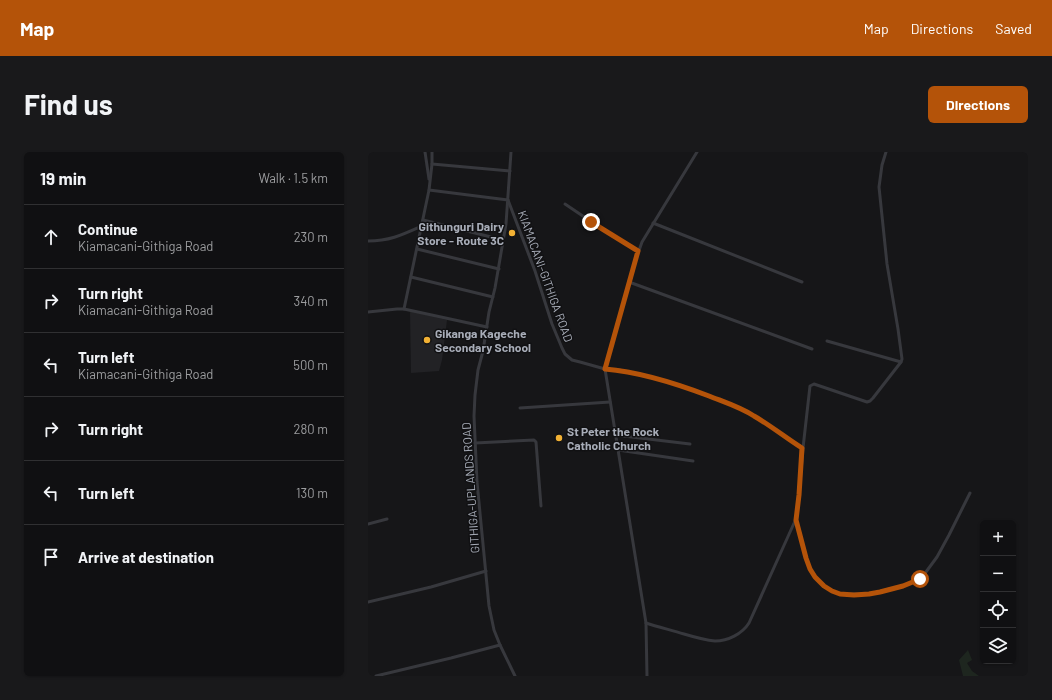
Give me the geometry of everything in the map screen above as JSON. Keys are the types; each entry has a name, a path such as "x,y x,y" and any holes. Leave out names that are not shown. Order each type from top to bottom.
{"street":[{"path":"425,152 430,183"},
{"path":"404,309 429,190 432,152"},
{"name":"KIAMACANI-GITHIGA ROAD","path":"511,152 508,200 532,264 552,324 565,354 572,360 605,369 619,370 676,384 730,404 754,416 802,448"},
{"path":"647,676 646,623 605,369 638,251 653,223 697,152"},
{"path":"646,623 701,639 716,641 727,639 745,629 796,520 802,448 810,386 814,384 867,402 873,398 901,362 902,359 898,329 887,264 879,187 886,152"},
{"path":"432,164 510,171"},
{"path":"429,190 508,200"},
{"name":"GITHIGA-UPLANDS ROAD","path":"508,200 504,240 499,269 478,370 474,416 477,482 491,618 500,645 515,676"},
{"path":"565,204 598,227 638,251"},
{"path":"423,220 504,240"},
{"path":"653,223 802,282"},
{"path":"368,241 393,238 422,226"},
{"path":"417,249 499,269"},
{"path":"411,277 493,297"},
{"path":"629,282 812,349"},
{"path":"368,312 404,309 486,327"},
{"path":"827,341 901,362"},
{"path":"520,408 610,402"},
{"path":"615,435 690,444"},
{"path":"475,443 534,440 536,442 541,506"},
{"path":"618,450 693,461"},
{"path":"796,520 806,558 815,577 824,586 840,594 869,594 903,586 916,581 923,576 937,557 970,493"},
{"path":"368,524 387,519"},
{"path":"368,602 431,587 486,571"},
{"path":"376,676 500,645"}],"shaded area":[{"name":"Gikanga Kageche Secondary School","path":"410,311 447,320 442,360 439,371 411,373"},
{"path":"968,650 972,660 967,663 972,671 979,676 963,676 959,660"}],"place":[{"name":"Githunguri Dairy Store - Route 3C","path":"512,233"},
{"name":"Gikanga Kageche Secondary School","path":"427,340"},
{"name":"St Peter the Rock Catholic Church","path":"559,438"}],"route":[{"path":"591,222 638,251 605,369 639,374 676,384 730,404 754,416 802,448 796,520 810,569 815,577 824,586 840,594 869,594 903,586 920,579"}]}
